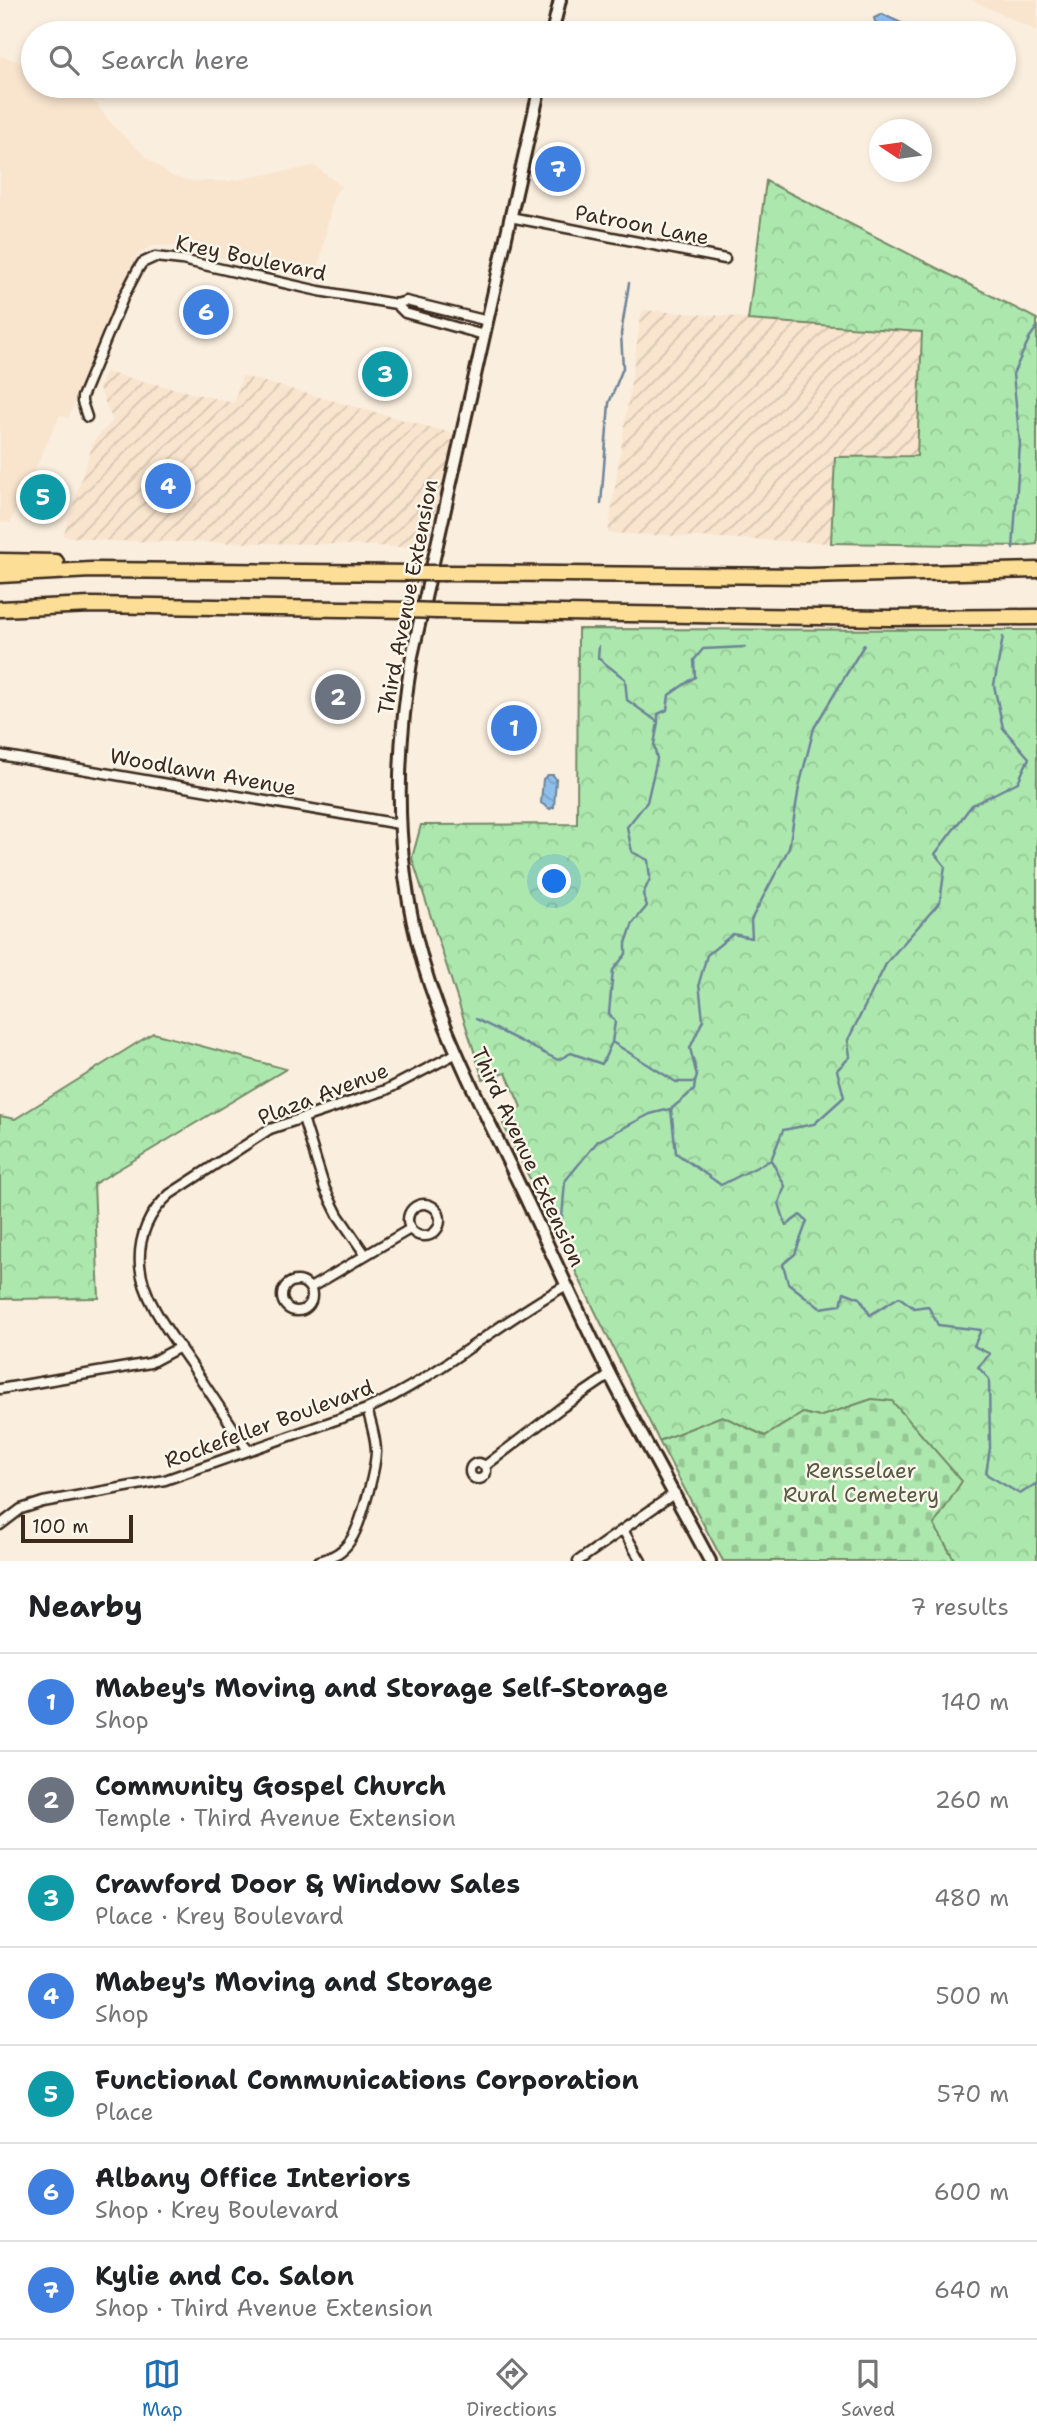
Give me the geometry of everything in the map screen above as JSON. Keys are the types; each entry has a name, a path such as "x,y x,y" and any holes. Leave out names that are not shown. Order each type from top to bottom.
{"highway":[{"path":"0,561 116,563 172,570"},
{"path":"0,575 64,571 172,570 823,576 1037,570"},
{"path":"0,609 91,606 890,618 1037,617"}],"street":[{"path":"555,21 560,0"},
{"name":"Third Avenue Extension","path":"537,98 412,656 402,709 399,745 399,824 407,889 425,968 457,1053 610,1375 710,1561"},
{"name":"Patroon Lane","path":"510,217 725,259"},
{"name":"Krey Boulevard","path":"87,417 82,397 124,296 137,271 148,260 162,257 319,291 396,304 406,301 488,321"},
{"name":"Krey Boulevard","path":"396,304 405,313 484,335"},
{"name":"Woodlawn Avenue","path":"0,755 399,824"},
{"name":"Plaza Avenue","path":"247,1449 148,1293 140,1266 140,1246 146,1223 159,1203 270,1129 386,1090 457,1053"},
{"path":"303,1118 325,1189 338,1215 365,1254"},
{"path":"417,1205 428,1205 437,1210 440,1220 433,1233 423,1236 410,1228 410,1213 417,1205"},
{"path":"310,1288 410,1228"},
{"name":"Rockefeller Boulevard","path":"0,1525 21,1509 165,1480 367,1409 394,1397 534,1303 567,1285"},
{"path":"0,1389 150,1363 180,1347"},
{"path":"485,1466 610,1375"},
{"path":"319,1561 335,1555 345,1547 355,1532 376,1451 367,1409"},
{"path":"578,1561 674,1493"},
{"path":"623,1530 641,1561"}],"shaded area":[{"path":"972,0 1037,0 1037,31"},
{"path":"0,56 21,62 21,98 92,98 113,126 148,159 173,177 193,181 230,181 315,166 341,186 333,198 316,280 170,245 151,246 138,254 68,418 60,415 10,523 0,522"},
{"path":"642,310 922,331 917,457 835,457 831,543 608,533"},
{"path":"105,372 234,403 242,376 455,434 427,548 112,541 63,536 94,440 113,421 99,388"}],"green space":[{"path":"766,181 1037,319 1037,544 831,543 835,457 917,456 922,332 748,320"},
{"path":"578,629 1037,630 1037,1561 955,1561 934,1525 872,1399 819,1417 803,1413 765,1436 722,1416 659,1441 503,1124 521,1107 506,1073 483,1079 412,858 421,825 577,824"},
{"path":"153,1033 286,1069 94,1184 99,1298 0,1299 0,1116 15,1119"},
{"name":"Rensselaer Rural Cemetery","path":"872,1399 892,1401 962,1481 934,1525 955,1561 723,1561 659,1441 722,1416 765,1436 803,1413 819,1417"}],"water":[{"path":"882,14 897,21 875,21 874,18"},
{"path":"553,775 556,779 554,807 550,809 541,803 543,779"}],"waterway":[{"path":"601,504 609,403 623,368 621,334 629,283"},
{"path":"1013,549 1020,444 1013,374 1037,327"},
{"path":"771,1160 783,1130 814,1124 844,1097 837,1070 850,1057 848,1040 887,962 940,902 945,866 935,854 972,805 1018,782 1029,758 1003,728 994,685 1003,637"},
{"path":"695,1082 697,1076 690,1048 703,1020 699,983 707,955 733,934 752,938 751,920 789,848 799,787 814,728 864,645"},
{"path":"599,646 598,658 625,679 627,700 658,722 654,745 657,759 647,802 627,827 632,852 648,860 650,879 643,894 647,906 633,923 626,943 626,954 613,970 609,1013 615,1022 612,1042 676,1082 695,1082 694,1090 671,1109 676,1153 721,1185 771,1160 785,1186 779,1203 786,1226 800,1215 807,1221 795,1254 783,1264 788,1283 820,1308 841,1305 844,1292 860,1298 870,1315 899,1297 914,1308 928,1306 938,1325 981,1330 974,1346 990,1354 978,1367 989,1379 990,1448 986,1474 1020,1494 1037,1483"},
{"path":"658,721 658,714 667,710 669,695 695,677 694,660 703,649 745,647"},
{"path":"476,1019 558,1060 571,1053 602,1064 611,1044"},
{"path":"562,1218 565,1181 598,1141 650,1114 670,1109"}],"place":[{"name":"Kylie and Co. Salon","path":"558,169"},
{"name":"Albany Office Interiors","path":"206,312"},
{"name":"Crawford Door & Window Sales","path":"385,374"},
{"name":"Mabey's Moving and Storage","path":"168,486"},
{"name":"Functional Communications Corporation","path":"43,497"},
{"name":"Community Gospel Church","path":"338,697"},
{"name":"Mabey's Moving and Storage Self-Storage","path":"514,728"}]}
